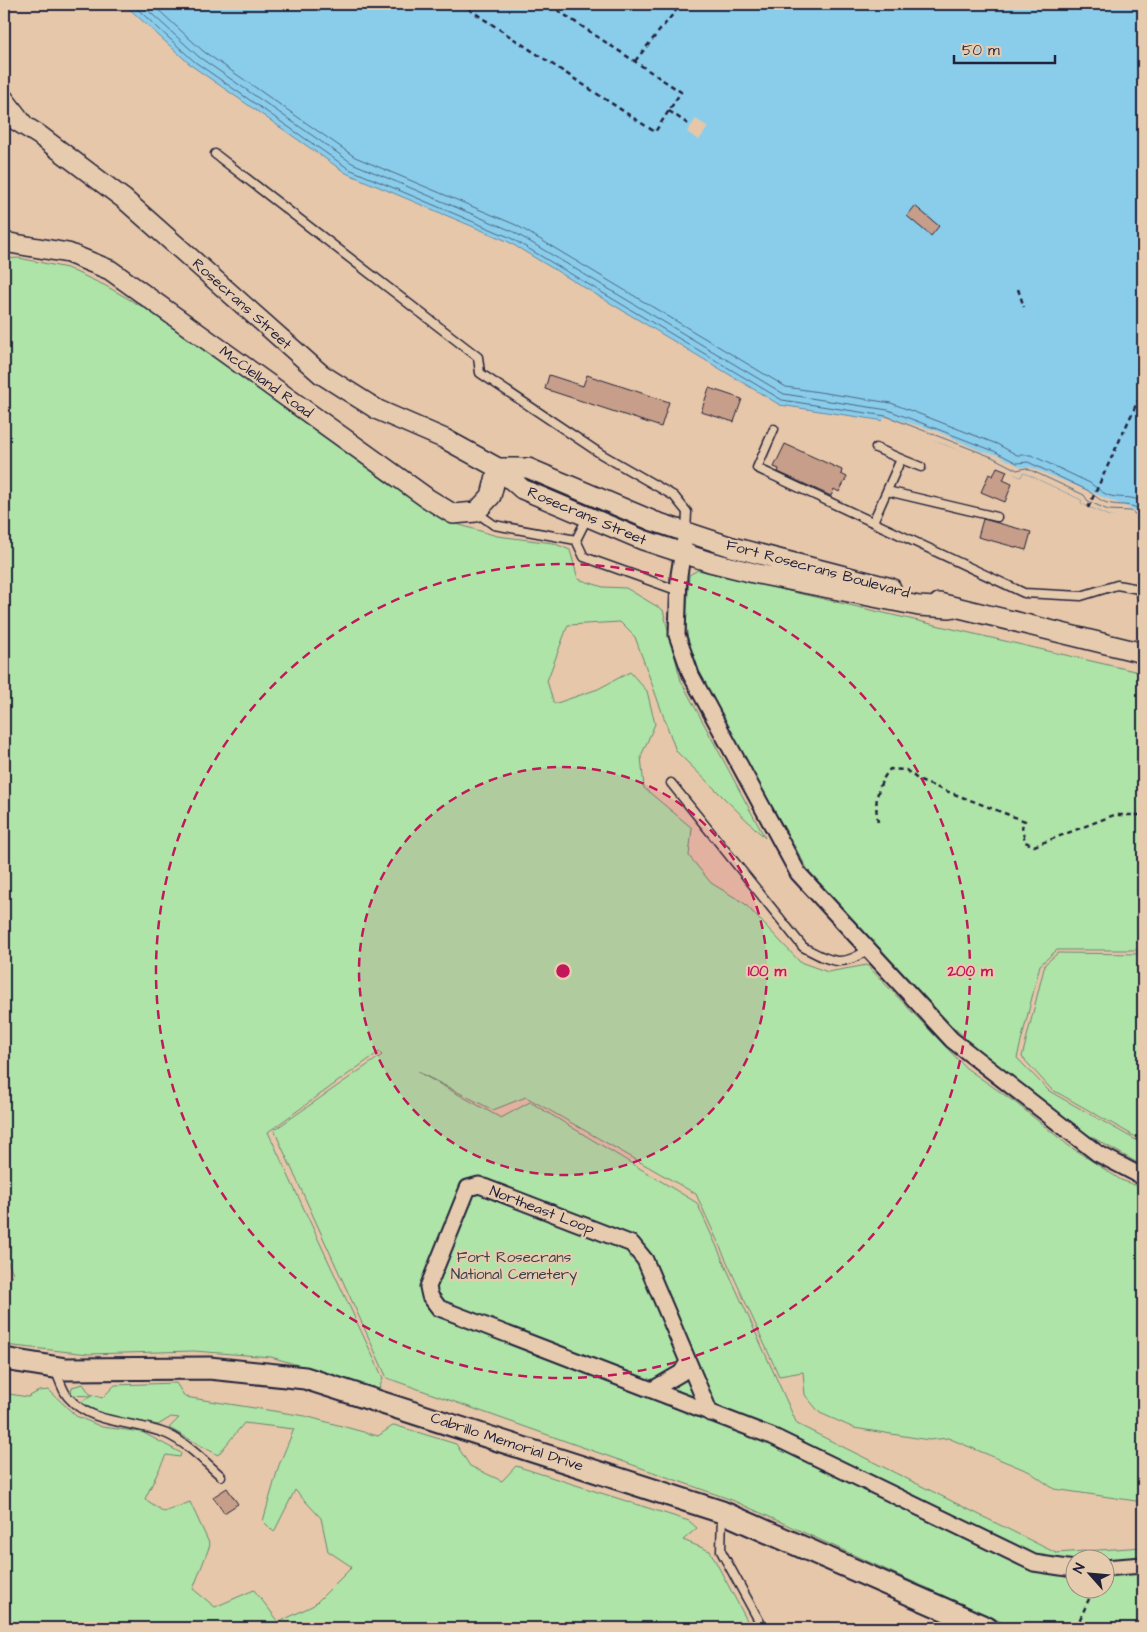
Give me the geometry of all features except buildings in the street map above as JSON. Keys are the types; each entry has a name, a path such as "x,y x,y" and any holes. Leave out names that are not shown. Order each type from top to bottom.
{"main road":[{"name":"Cabrillo Memorial Drive","path":"4,1359 66,1369 210,1368 304,1378 722,1512 987,1628"}],"street":[{"name":"Rosecrans Street","path":"4,112 39,135 124,199 321,374 378,410 445,439 498,468 522,489 587,517 682,552"},
{"name":"McClelland Road","path":"4,242 68,253 110,270 427,498 453,514 476,512"},
{"name":"Rosecrans Street","path":"498,468 528,468 653,521 686,532"},
{"path":"476,512 491,496 498,468"},
{"path":"686,532 682,552 677,635 691,675 798,873 952,1040 1097,1153 1143,1177"},
{"name":"Fort Rosecrans Boulevard","path":"686,532 732,548 923,597 950,608 1143,653"},
{"name":"Fort Rosecrans Boulevard","path":"682,552 758,574 919,606 950,608"},
{"name":"Northeast Loop","path":"479,1185 632,1244 645,1260 710,1413 439,1308 430,1296 428,1287 468,1188 479,1185"},
{"path":"652,1390 681,1372 687,1359"},
{"path":"710,1413 774,1437 1034,1563 1064,1568"},
{"path":"1114,1567 1143,1565"}],"lane":[{"path":"4,90 39,135"},
{"path":"215,154 478,357 480,373 601,454 674,496 687,512 686,532"},
{"path":"774,429 757,468 1024,593 1081,596 1117,585 1139,589 1143,599"},
{"path":"876,448 920,467"},
{"path":"873,522 901,459"},
{"path":"887,491 997,517"},
{"path":"476,512 494,525 576,540"},
{"path":"576,540 587,517"},
{"path":"576,540 584,557 679,591"},
{"path":"671,783 803,947 831,961 853,960 868,949"},
{"path":"55,1368 68,1397 94,1417 133,1424 167,1434 187,1447 221,1476"},
{"path":"722,1512 721,1551 763,1628"}],"path":[{"path":"461,4 655,132 682,92 548,4"},
{"path":"635,61 678,8"},
{"path":"669,111 692,126"},
{"path":"1018,289 1024,307"},
{"path":"1088,508 1143,390"},
{"path":"878,822 875,806 880,781 890,769 906,770 920,781 1026,821 1022,827 1025,842 1034,846 1114,815 1143,815"},
{"path":"1076,1628 1089,1600"}],"green space":[{"name":"Fort Rosecrans National Cemetery","path":"19,258 67,268 106,286 148,310 389,484 450,522 497,536 553,543 570,550 578,579 603,587 626,588 663,610 681,681 765,838 676,751 635,637 620,622 568,625 547,681 554,704 598,689 630,672 647,691 655,724 641,756 644,788 692,828 689,856 711,883 744,903 800,962 828,972 867,965 966,1068 1016,1103 1069,1146 1121,1180 1143,1188 1143,1502 1054,1489 1030,1472 948,1438 929,1440 854,1428 820,1413 805,1395 803,1372 779,1376 696,1194 526,1097 493,1110 418,1072 501,1118 530,1102 697,1203 797,1424 1056,1553 1064,1552 1064,1600 1114,1600 1114,1550 1100,1550 1143,1547 1143,1628 1015,1628 732,1500 387,1378 274,1130 382,1055 379,1052 268,1132 383,1378 379,1389 271,1357 194,1351 89,1354 4,1345 4,1294 13,1273 4,1254 4,259"},
{"path":"698,570 1143,673 1143,950 1057,950 1040,965 1017,1058 1049,1091 1143,1144 1143,1166 1074,1127 994,1065 950,1024 808,870 707,691 690,652 686,626 689,575"},
{"path":"1058,953 1143,954 1143,1141 1051,1089 1022,1057 1045,964"},
{"path":"176,1383 185,1397 305,1416 378,1436 394,1425 456,1444 470,1466 502,1481 516,1466 689,1521 697,1528 683,1540 710,1551 751,1628 4,1628 4,1411 9,1394 28,1397 39,1391 49,1390 76,1416 102,1427 142,1432 181,1453 180,1457 166,1455 145,1499 164,1512 190,1502 210,1545 193,1589 215,1607 254,1590 279,1622 314,1605 352,1567 328,1551 321,1518 295,1490 274,1532 263,1521 279,1465 294,1429 244,1423 218,1455 169,1428 179,1418 171,1417 158,1425 98,1414 80,1402 92,1396 71,1395 72,1387 83,1384 90,1394 102,1398 115,1385"}],"water":[{"path":"124,4 1143,4 1143,527 1130,516 1107,515 1081,503 1082,500 1023,472 1021,477 990,462 885,421 780,405 507,241 346,173 192,66"}],"pier":[{"path":"696,119 708,127 699,140 687,132"},
{"path":"885,416 934,430 981,451 998,455 1021,467 1030,467 1125,506 1143,515 1143,529 1129,518 1107,515 1081,503 1082,500 1023,472 1021,477 946,445 882,423"}]}
